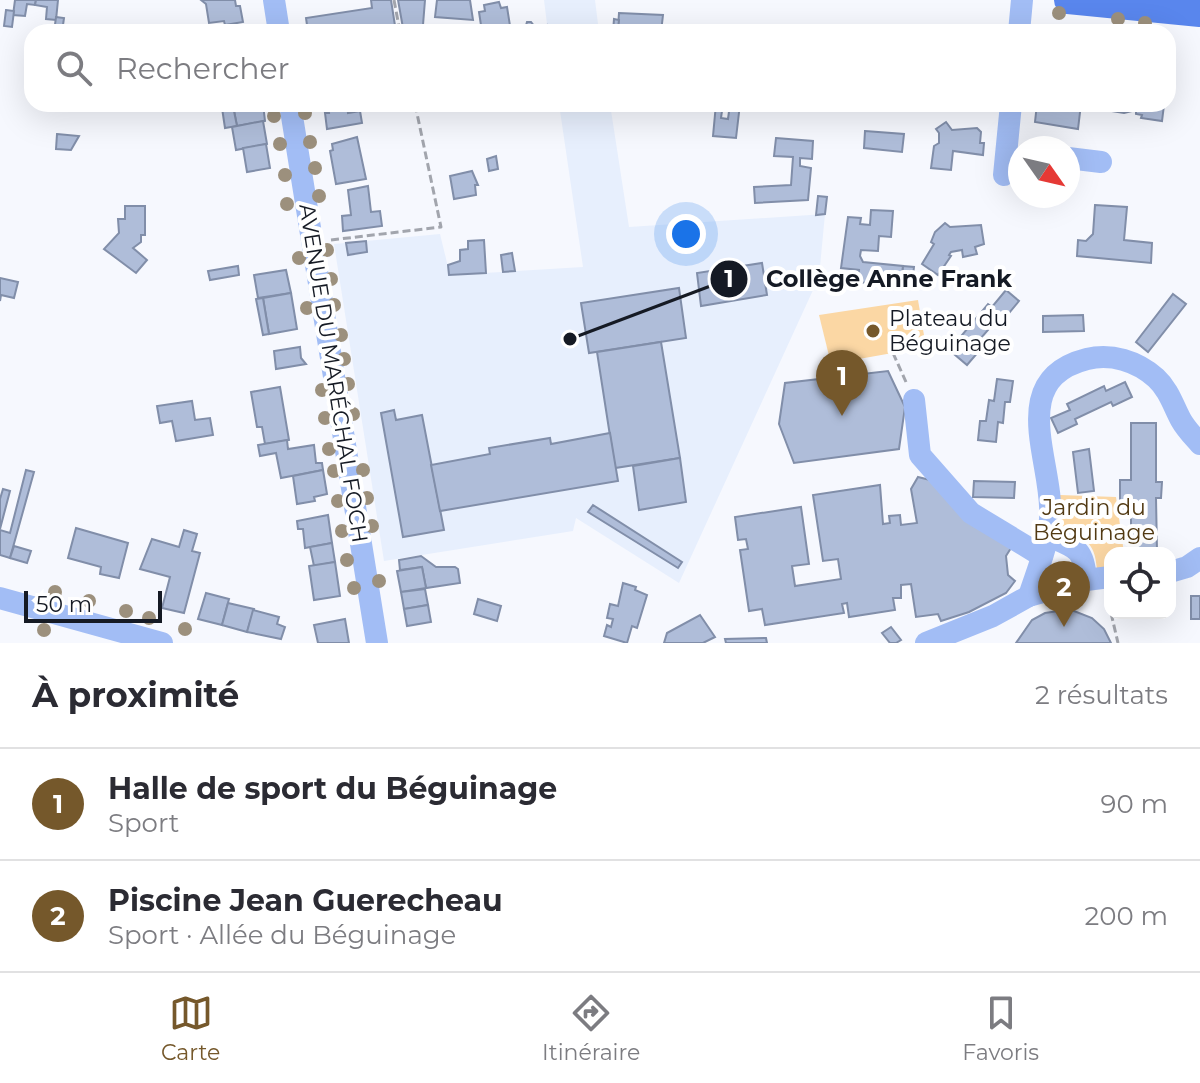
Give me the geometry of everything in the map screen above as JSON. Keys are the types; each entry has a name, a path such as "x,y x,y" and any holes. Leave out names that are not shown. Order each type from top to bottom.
{"main road":[{"path":"1068,0 1200,13"}],"street":[{"path":"274,0 278,24"},
{"path":"1020,24 1022,0"},
{"name":"AVENUE DU MARÉCHAL FOCH","path":"291,112 377,643"},
{"path":"1011,112 1012,136"},
{"path":"1080,159 1101,162"},
{"path":"1004,175 1008,165"},
{"path":"1029,596 1045,546 1050,491 1039,441 1038,414 1047,388 1062,371 1084,360 1109,357 1143,369 1154,376 1167,392 1183,423 1200,444"},
{"path":"914,400 920,455 971,513 1045,546 1082,553 1086,580"},
{"path":"1176,570 1200,558"},
{"path":"926,643 993,616 1029,596 1104,578"},
{"path":"0,598 114,636 162,643"}],"path":[{"path":"394,0 398,24"},
{"path":"313,242 441,227 417,112"},
{"path":"893,353 914,400"},
{"path":"1112,619 1118,643"}],"shaded area":[{"path":"544,0 595,0 598,24 547,24"},
{"path":"560,112 611,112 629,227 825,214 819,277 679,583 576,518 573,531 384,561 334,244 440,234 450,275 583,267"}],"green space":[{"name":"Plateau du Béguinage","path":"918,300 926,347 831,364 819,315"},
{"name":"Jardin du Béguinage","path":"1060,495 1116,497 1123,547 1104,547 1104,569 1097,570 1091,546 1075,535 1058,530"}],"building":[{"path":"15,0 36,0 35,5 27,4 25,16 13,15"},
{"path":"36,0 58,0 56,20 46,19 47,7 35,5"},
{"path":"201,0 235,0 236,6 240,6 243,22 209,23 206,4"},
{"path":"371,0 391,0 395,24 307,24 306,18 372,8"},
{"path":"398,0 425,0 423,24 402,24"},
{"path":"437,0 470,0 473,20 435,17"},
{"path":"499,2 501,8 507,7 510,24 481,24 479,12 485,11 484,5"},
{"path":"6,10 14,11 12,27 4,26"},
{"path":"619,13 663,15 662,24 618,24"},
{"path":"56,17 64,18 63,24 55,24"},
{"path":"223,112 234,112 237,126 225,128"},
{"path":"234,112 264,112 265,121 237,126"},
{"path":"360,112 362,123 327,129 325,113"},
{"path":"715,112 722,112 721,118 728,119 729,112 739,112 736,138 713,136"},
{"path":"1036,112 1080,112 1078,129 1035,122"},
{"path":"1163,112 1162,121 1141,118 1142,115 1136,114"},
{"path":"263,121 267,144 236,150 232,127"},
{"path":"946,122 952,130 977,128 981,132 980,143 984,143 983,155 953,151 951,170 931,168 934,146 939,143 936,129"},
{"path":"865,131 904,134 902,152 864,148"},
{"path":"57,134 79,136 71,150 56,149"},
{"path":"357,137 366,179 336,184 330,151 333,150 332,144"},
{"path":"776,138 813,141 812,159 800,158 800,166 811,168 808,200 755,203 754,187 791,185 793,157 774,156"},
{"path":"266,144 270,168 247,172 243,148"},
{"path":"496,156 498,169 489,171 487,159"},
{"path":"472,171 478,185 475,185 476,195 454,199 450,176"},
{"path":"368,186 371,212 380,211 382,226 343,231 342,216 351,215 348,190"},
{"path":"818,196 827,197 825,214 816,215"},
{"path":"1095,205 1127,207 1124,240 1152,243 1151,263 1077,256 1078,240 1086,241 1093,234"},
{"path":"125,206 145,206 145,235 141,235 141,242 133,248 147,260 136,273 104,249 119,233 118,219 125,219"},
{"path":"871,210 893,211 891,237 879,236 878,251 861,250 860,256 863,262 903,266 901,286 858,282 859,270 841,268 848,217 861,218 860,224 870,225"},
{"path":"945,223 950,227 981,225 984,244 975,247 977,254 963,257 962,250 951,252 938,275 922,264 934,244 931,242 935,232"},
{"path":"484,240 486,273 449,275 448,265 460,261 460,250 468,249 468,241"},
{"path":"366,241 367,252 348,255 346,243"},
{"path":"512,253 515,271 503,272 501,255"},
{"path":"762,263 767,295 701,306 697,273"},
{"path":"238,266 239,275 210,280 208,271"},
{"path":"903,266 914,267 912,283 902,282"},
{"path":"286,270 291,293 258,298 254,275"},
{"path":"0,278 18,282 14,298 1,295 0,301"},
{"path":"679,288 686,338 589,353 581,303"},
{"path":"1006,290 1019,301 1005,318 1001,315 980,339 975,346 980,350 967,365 954,354 966,338 962,335 988,304 992,307"},
{"path":"291,293 297,329 269,334 263,298"},
{"path":"1173,294 1186,304 1148,352 1136,342"},
{"path":"263,298 269,334 263,335 256,299"},
{"path":"1083,315 1084,331 1043,332 1043,316"},
{"path":"661,342 680,458 615,468 597,352"},
{"path":"300,347 301,358 306,364 276,369 274,351"},
{"path":"888,371 905,407 899,449 794,463 779,424 785,383"},
{"path":"997,379 1013,381 1010,402 1005,402 1003,423 998,422 996,442 978,440 980,421 986,421 989,400 994,401"},
{"path":"1125,382 1132,397 1113,406 1111,402 1075,419 1077,424 1058,433 1051,418 1070,410 1067,404 1104,386 1106,391"},
{"path":"280,387 289,440 265,444 262,427 257,427 251,392"},
{"path":"192,401 195,420 210,418 213,435 176,441 172,421 160,423 157,406"},
{"path":"394,410 396,420 422,415 444,530 403,537 381,413"},
{"path":"1131,423 1156,423 1156,482 1162,482 1161,498 1156,498 1157,547 1131,547 1131,509 1120,509 1120,480 1131,480"},
{"path":"610,433 618,481 440,511 431,465 490,454 489,448 550,438 551,444"},
{"path":"287,440 288,449 314,445 316,463 322,463 323,470 281,478 276,453 260,456 258,445"},
{"path":"1089,449 1094,491 1078,493 1073,452"},
{"path":"680,458 686,502 639,510 633,466"},
{"path":"26,470 34,472 10,558 0,555 0,530 10,533"},
{"path":"323,470 327,494 314,497 315,501 297,504 293,476"},
{"path":"918,477 934,481 1011,548 1006,556 1008,575 1015,581 1006,593 969,612 941,621 938,614 916,617 911,584 901,585 901,598 893,598 895,610 849,617 847,603 842,604 844,613 765,625 762,609 749,611 740,550 748,549 746,539 738,540 735,517 801,507 809,564 792,566 795,586 841,579 838,559 823,561 813,495 880,485 883,524 890,523 889,516 900,515 901,525 917,523 911,489"},
{"path":"974,481 1015,482 1014,498 973,497"},
{"path":"3,489 10,491 0,529 0,499"},
{"path":"593,505 682,562 678,568 588,512"},
{"path":"328,515 332,543 305,548 303,529 298,529 297,521"},
{"path":"76,528 128,543 119,578 100,574 101,567 68,558"},
{"path":"184,530 197,534 192,551 200,553 184,613 162,608 170,577 140,569 152,539 179,547"},
{"path":"332,543 335,562 314,566 310,547"},
{"path":"14,546 31,551 27,563 10,558"},
{"path":"421,556 436,567 458,569 460,583 426,588 422,567 400,570 399,560"},
{"path":"335,562 340,596 314,600 309,566"},
{"path":"422,567 426,588 401,592 397,571"},
{"path":"623,583 647,595 637,628 632,626 627,643 604,636 607,625 611,627 613,619 607,618 610,604 618,606"},
{"path":"425,589 428,605 404,609 401,592"},
{"path":"206,593 229,599 222,625 198,619"},
{"path":"1191,596 1200,596 1200,619 1191,619"},
{"path":"478,599 501,606 497,621 474,614"},
{"path":"228,603 254,609 247,632 222,625"},
{"path":"428,605 431,622 407,626 404,609"},
{"path":"253,610 279,617 277,624 285,627 281,639 247,632"},
{"path":"1065,610 1092,618 1104,629 1111,643 1016,643 1032,620 1045,613"},
{"path":"700,615 715,637 703,643 664,643 667,633"},
{"path":"345,619 349,643 318,643 314,625"},
{"path":"891,627 901,640 896,643 890,643 882,633"},
{"path":"766,638 767,643 726,643 725,639"}],"place":[{"name":"Plateau du Béguinage","path":"873,331"},
{"name":"Collège Anne Frank","path":"570,339"},
{"name":"Halle de sport du Béguinage","path":"842,416"},
{"name":"Piscine Jean Guerecheau","path":"1064,627"}]}
